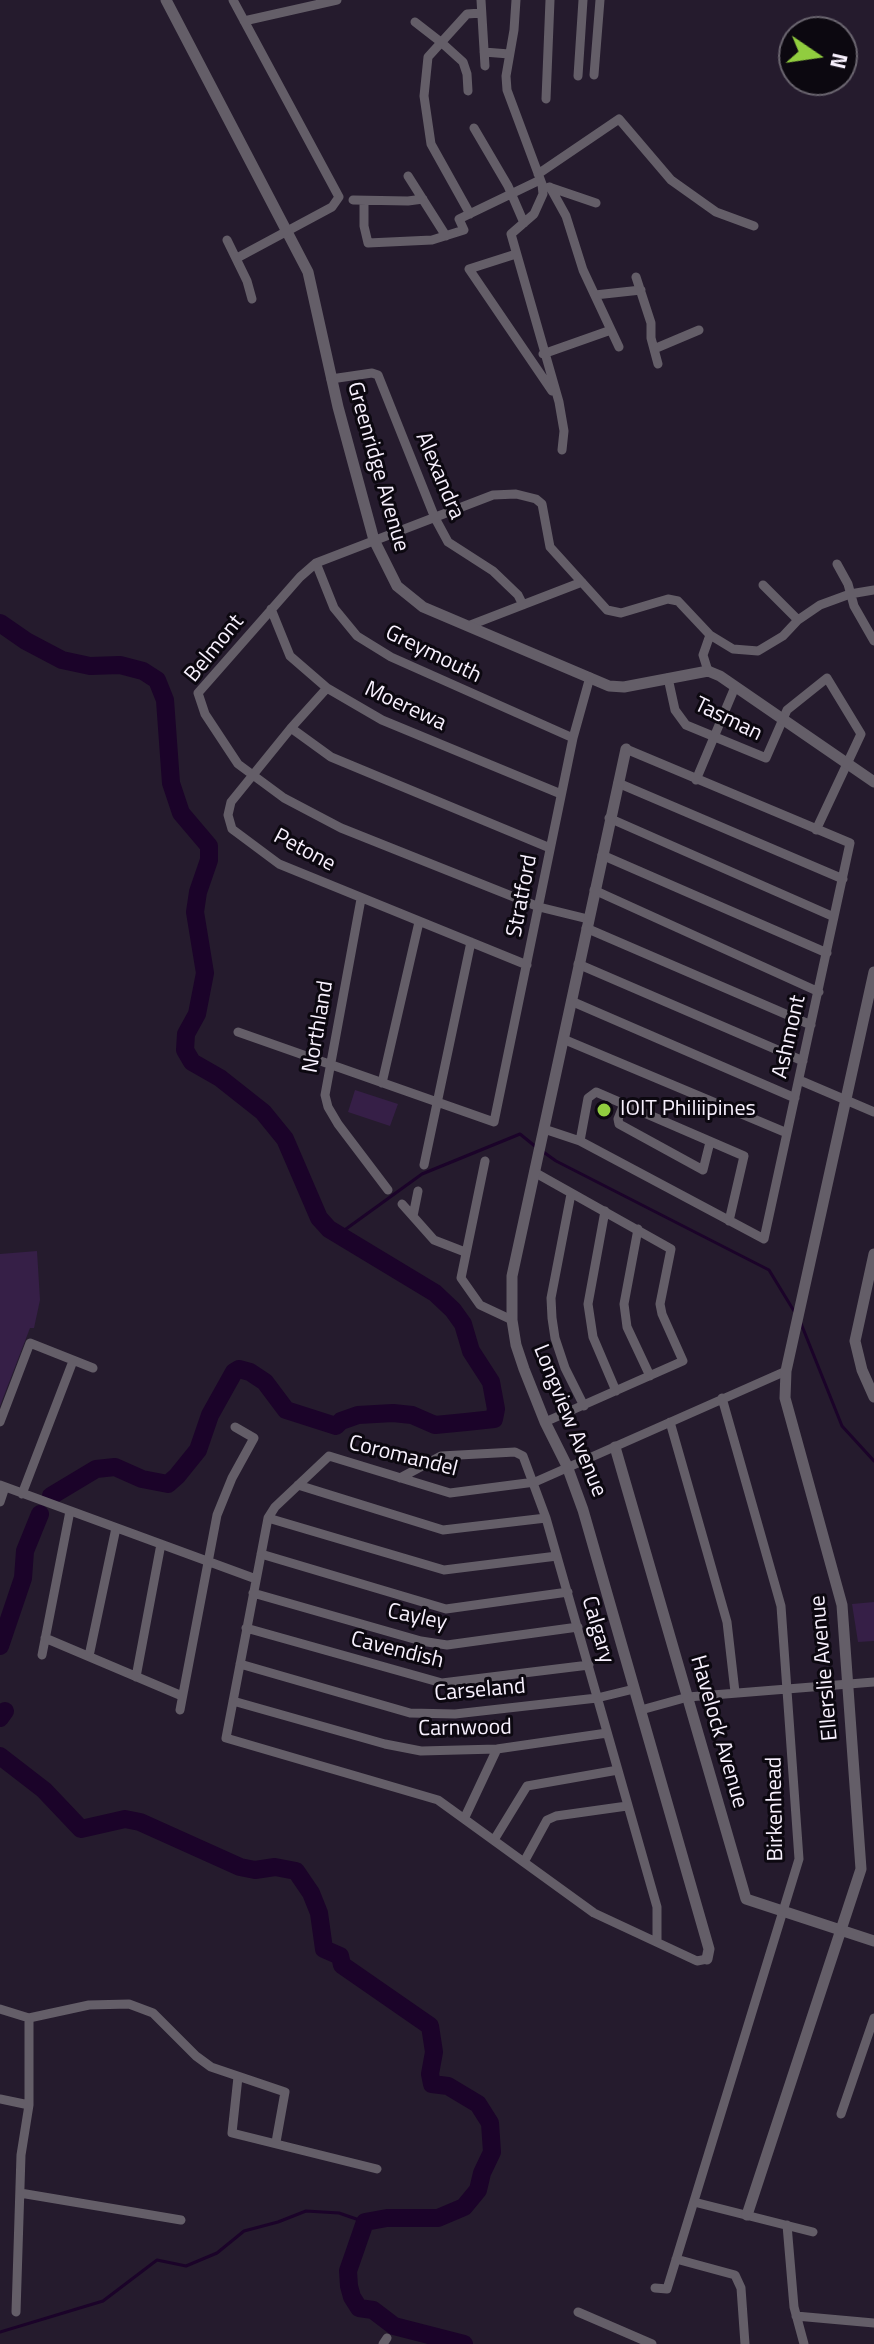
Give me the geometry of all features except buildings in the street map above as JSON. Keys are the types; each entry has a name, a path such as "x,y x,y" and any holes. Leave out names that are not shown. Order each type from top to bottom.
{"street":[{"name":"Greenridge Avenue","path":"166,0 308,272 331,379 374,540 397,586 423,607 609,686 624,687 708,671"},
{"path":"233,0 339,197 332,207 237,258"},
{"path":"244,21 310,2 337,0"},
{"path":"481,0 485,66"},
{"path":"516,0 507,90 543,181 566,216 583,270 619,347"},
{"path":"546,99 550,0"},
{"path":"578,76 583,0"},
{"path":"594,75 600,0"},
{"path":"470,214 431,144 424,96 428,57 467,14 481,13"},
{"path":"415,22 463,62 468,91"},
{"path":"484,52 509,54"},
{"path":"364,202 368,243 432,240 446,236 464,230 459,219 543,181 619,119 671,180 716,212 754,226"},
{"path":"474,128 512,195 524,223"},
{"path":"408,176 446,236"},
{"path":"543,181 596,203"},
{"path":"543,181 540,204 534,214 511,234 559,402 564,431 562,450"},
{"path":"353,200 423,199"},
{"path":"227,240 252,299"},
{"path":"516,254 469,269 559,402"},
{"path":"636,277 651,323 658,364"},
{"path":"595,295 641,290"},
{"path":"543,354 611,330"},
{"path":"654,349 699,330"},
{"name":"Alexandra","path":"331,379 372,373 378,375 435,518 448,542 493,571 518,595 523,605"},
{"name":"Belmont","path":"582,582 550,547 542,504 536,499 516,494 493,495 316,563 271,609 198,693 205,714 238,764 284,798 341,828 587,923 811,1025"},
{"name":"Greymouth","path":"316,563 334,608 357,636 391,657 573,738"},
{"path":"837,564 848,584 854,606 874,641"},
{"path":"468,626 582,582 607,610 621,613 668,599 678,601 710,635 733,649 758,651 783,636 798,620 820,605 850,594 874,590"},
{"path":"763,585 798,620"},
{"name":"Moerewa","path":"271,609 290,656 327,688 382,720 561,794"},
{"path":"710,635 703,655 708,671 874,782"},
{"name":"Stratford","path":"437,1103 494,1122 573,738 590,677"},
{"name":"Tasman","path":"668,678 675,710 686,725 766,758 787,710 827,678 861,734 816,830"},
{"path":"696,780 735,687"},
{"name":"Petone","path":"327,688 231,802 228,815 232,829 279,864 527,965"},
{"path":"291,728 331,757 550,848"},
{"path":"626,749 816,830"},
{"name":"Longview Avenue","path":"626,749 512,1276 512,1320 516,1345 583,1510 709,1949 707,1959"},
{"path":"618,783 843,879"},
{"path":"609,818 834,917"},
{"name":"Ashmont","path":"729,1221 764,1239 850,843 816,830"},
{"path":"602,855 827,953"},
{"path":"594,890 819,992"},
{"name":"Northland","path":"361,899 325,1095 328,1107 388,1190"},
{"path":"382,1083 419,922"},
{"path":"424,1165 471,942"},
{"path":"578,964 803,1061"},
{"name":"Ellerslie Avenue","path":"747,2215 861,1869 842,1605 785,1398 786,1371 796,1323 874,972"},
{"path":"571,1001 795,1098"},
{"path":"238,1032 437,1103"},
{"path":"563,1039 787,1133"},
{"path":"799,1080 874,1112"},
{"path":"544,1129 580,1141 729,1221 744,1156 596,1092 588,1098 580,1141"},
{"path":"624,1104 619,1124 703,1170 710,1142"},
{"path":"485,1161 461,1278 480,1305 512,1320"},
{"path":"534,1172 671,1249 660,1304 683,1361 545,1422"},
{"path":"413,1216 418,1191"},
{"path":"571,1194 558,1254 551,1308 555,1338 584,1406"},
{"path":"402,1204 434,1240 465,1252"},
{"path":"605,1211 588,1304 593,1337 616,1391"},
{"path":"638,1229 624,1304 627,1327 650,1376"},
{"path":"874,1254 869,1296 855,1341 862,1370 874,1397"},
{"path":"0,1422 30,1343 93,1368"},
{"path":"22,1494 73,1361"},
{"name":"Coromandel","path":"268,1518 275,1507 329,1456 450,1493 535,1482 786,1371"},
{"name":"Birkenhead","path":"655,2288 667,2289 799,1859 781,1606 722,1398"},
{"path":"670,1422 727,1622 735,1692"},
{"path":"180,1710 217,1515 232,1478 254,1438 235,1427"},
{"name":"Havelock Avenue","path":"615,1447 746,1899 874,1941"},
{"name":"Calgary","path":"400,1478 441,1456 515,1452 523,1456 535,1482 568,1592 657,1907 657,1941"},
{"path":"298,1485 443,1530 546,1518"},
{"path":"0,1502 3,1486 256,1579"},
{"path":"42,1655 70,1511"},
{"path":"557,1556 444,1570 268,1518 226,1738 438,1800 594,1913 697,1961 707,1959"},
{"path":"89,1656 116,1528"},
{"path":"136,1677 161,1544"},
{"path":"261,1554 446,1609 568,1592"},
{"name":"Cayley","path":"253,1593 421,1641 447,1645 578,1627"},
{"name":"Cavendish","path":"246,1628 442,1683 589,1665"},
{"path":"45,1638 182,1696"},
{"name":"Carseland","path":"240,1664 410,1713 455,1714 597,1698 634,1689"},
{"path":"641,1710 688,1697 874,1682"},
{"name":"Carnwood","path":"233,1701 385,1744 421,1751 497,1749 607,1733"},
{"path":"465,1817 497,1749"},
{"path":"494,1840 527,1786 618,1770"},
{"path":"524,1862 547,1820 627,1806"},
{"path":"0,2009 29,2018 89,2005 129,2004 153,2013 211,2067 285,2092 276,2142"},
{"path":"16,2312 21,2155 29,2105 29,2018"},
{"path":"841,2114 874,2018"},
{"path":"238,2077 232,2133 377,2169"},
{"path":"0,2099 29,2105"},
{"path":"20,2193 181,2220"},
{"path":"694,2202 813,2232"},
{"path":"787,2225 796,2316 804,2344"},
{"path":"676,2259 735,2275 741,2288 745,2344"},
{"path":"578,2312 652,2344"},
{"path":"796,2316 874,2323"}],"shaded area":[{"path":"355,1090 398,1104 390,1126 348,1112"},
{"path":"37,1251 40,1300 34,1328 30,1328 0,1406 0,1254"},
{"path":"874,1602 874,1641 858,1642 852,1604"}],"waterway":[{"path":"0,623 62,660 90,666 120,665 143,671 157,680 165,700 171,783 181,813 209,846 209,860 195,912 205,973 197,1014 186,1034 185,1050 192,1062 220,1078 263,1112 285,1139 319,1218 329,1229 435,1293 453,1310 463,1324 471,1351 491,1382 496,1409 494,1419 466,1422 435,1425 412,1415 393,1413 358,1415 336,1426 286,1410 265,1382 239,1369 234,1372 210,1415 198,1450 168,1484 142,1479 115,1467 96,1469 51,1496"},
{"path":"339,1234 422,1174 520,1134 536,1147"},
{"path":"542,1151 769,1270 794,1311"},
{"path":"800,1321 842,1426 874,1461"},
{"path":"0,1646 23,1578 25,1551 40,1514"},
{"path":"0,1716 5,1711 0,1718"},
{"path":"0,1756 44,1790 81,1829 125,1819 140,1822 240,1867 255,1870 275,1867 296,1871 311,1893 319,1913 324,1949 340,1956 342,1965 430,2026 434,2052 430,2074 432,2084 448,2086 478,2104 490,2123 492,2152 478,2190 464,2207 438,2218 387,2218 365,2222 348,2271 349,2286 359,2308 373,2310 394,2326 464,2344"},
{"path":"0,2332 103,2301 157,2260 186,2266 217,2253 244,2231 306,2211 339,2213 365,2222"}],"place":[{"name":"IOIT Philiipines","path":"604,1110"}]}
